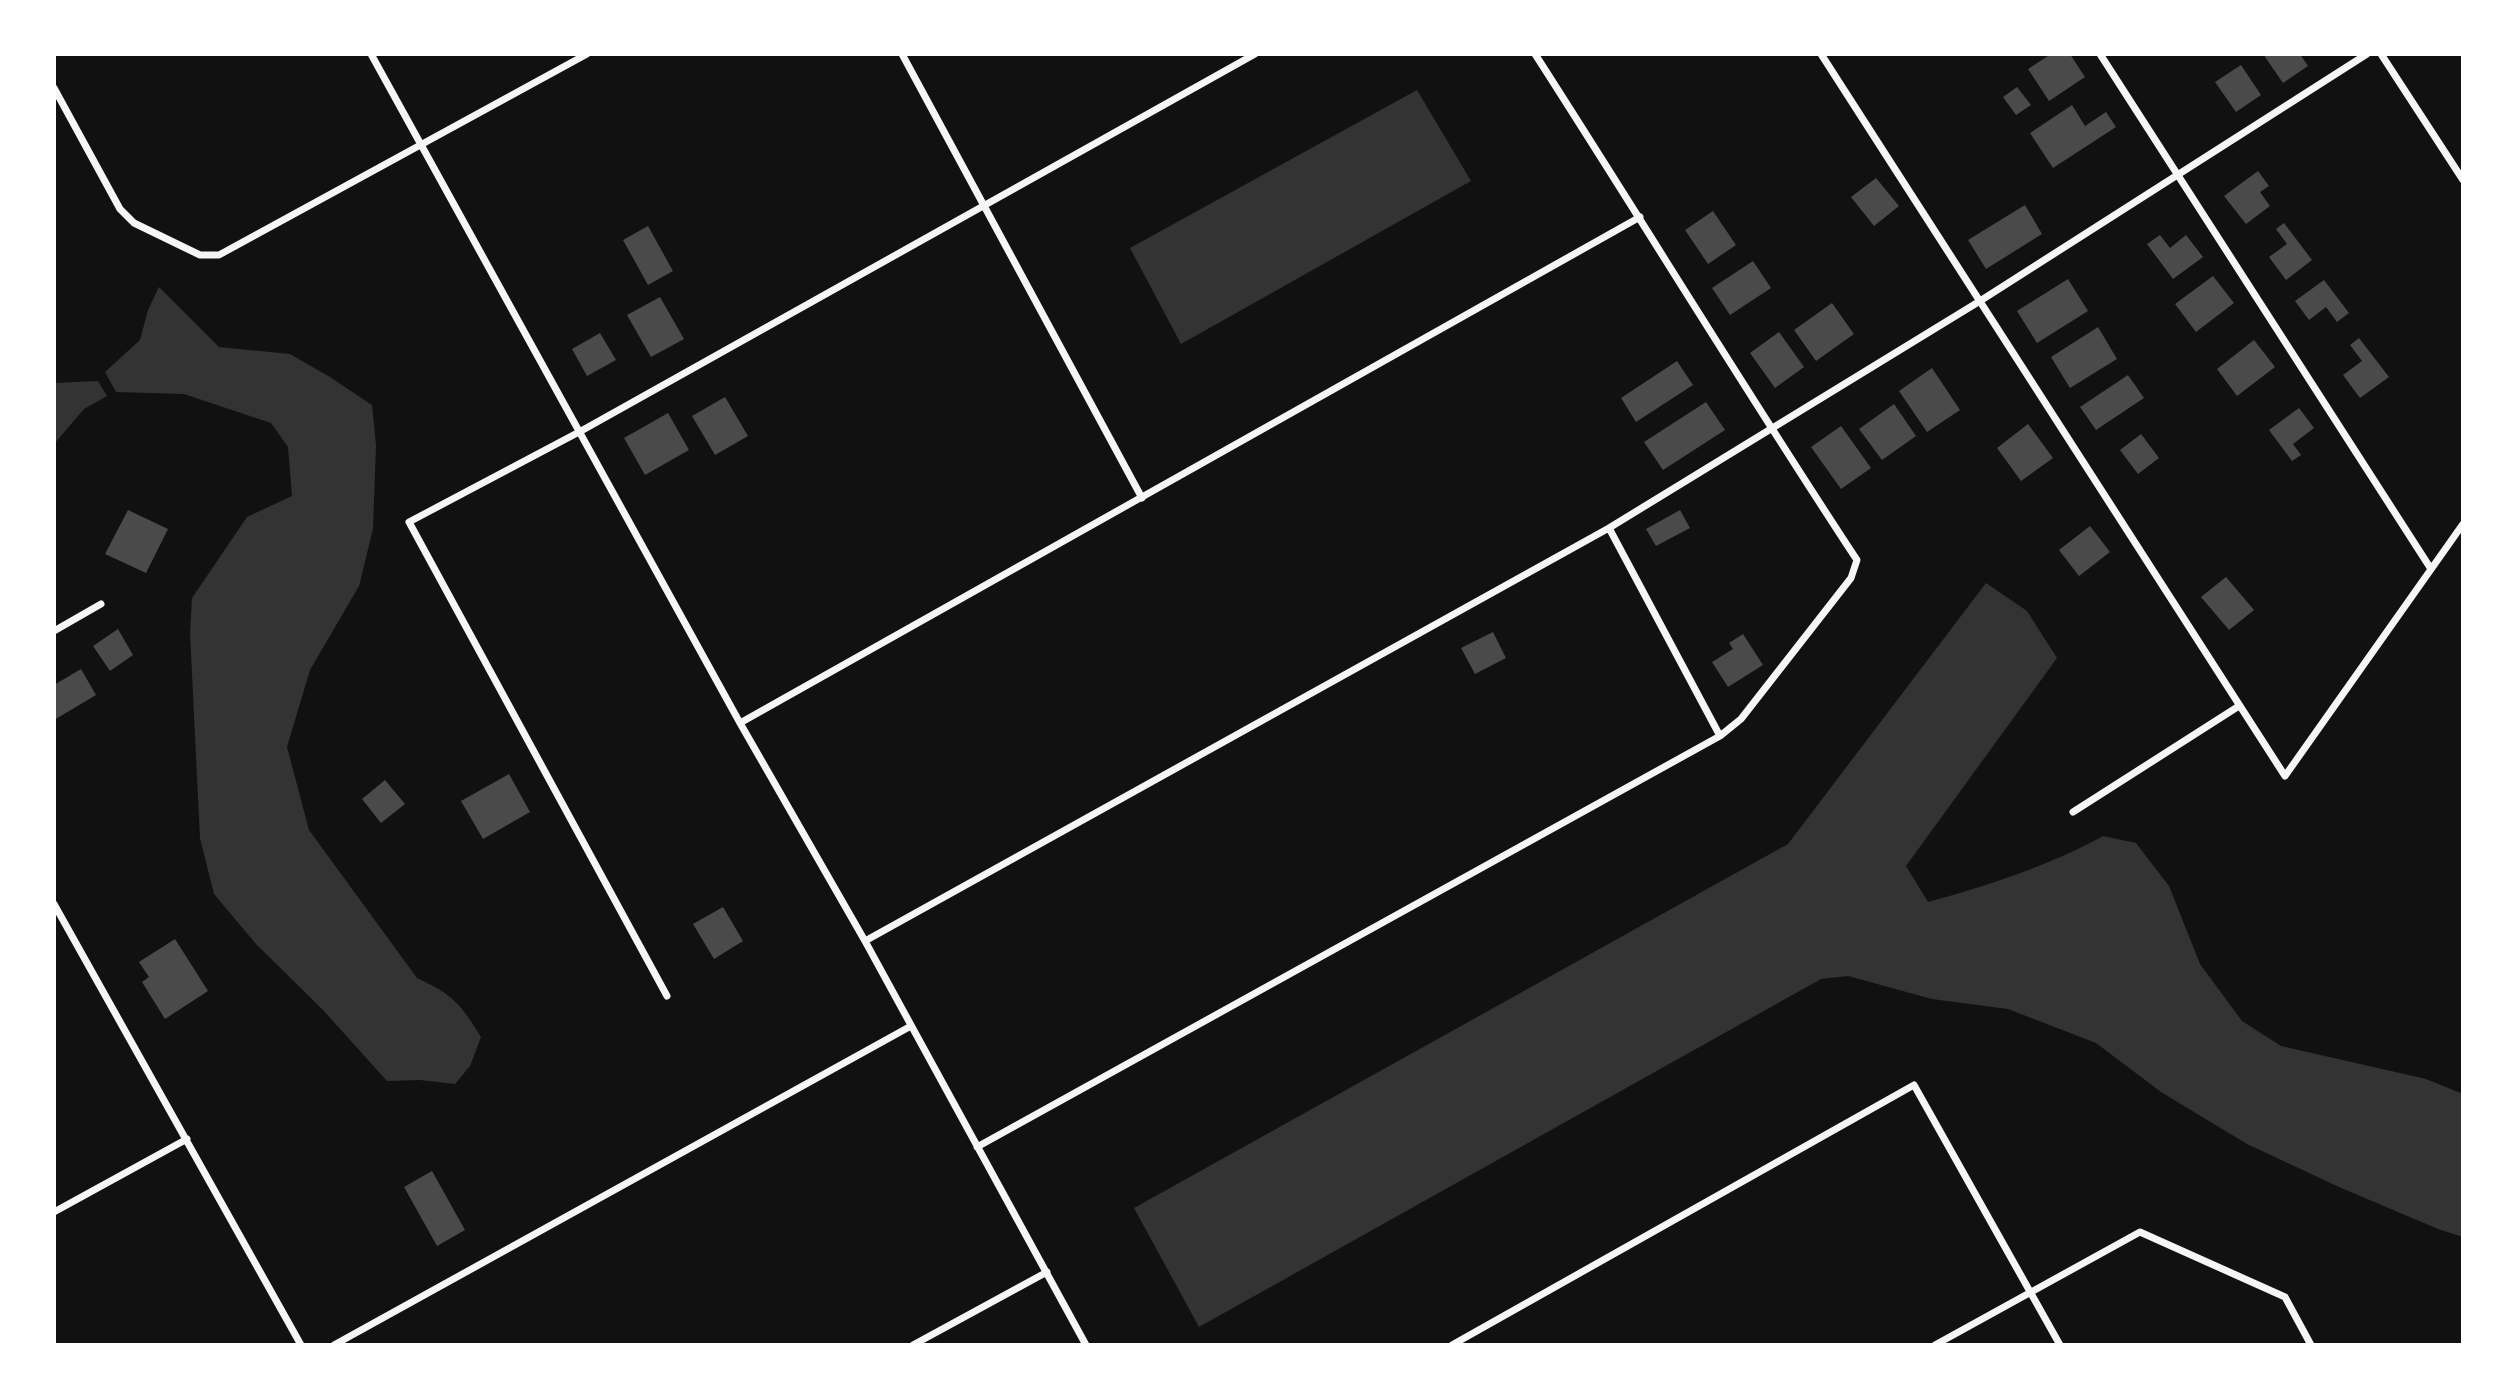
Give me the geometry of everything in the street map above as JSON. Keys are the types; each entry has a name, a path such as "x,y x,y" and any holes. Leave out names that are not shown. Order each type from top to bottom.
{"street":[{"path":"371,54 740,723 865,941 1086,1345"},
{"path":"54,88 120,209 134,223 200,255 219,255 587,54"},
{"path":"902,54 1142,498"},
{"path":"667,996 409,522 581,432 1255,54"},
{"path":"977,1147 1720,736 1750,709 1852,578 1857,560 1771,429 1535,54"},
{"path":"1821,54 2285,776 2463,524"},
{"path":"2100,54 2431,569"},
{"path":"865,941 1608,528 1980,302 2367,54"},
{"path":"2381,54 2463,180"},
{"path":"740,723 1640,217"},
{"path":"1608,528 1720,736"},
{"path":"54,631 101,604"},
{"path":"2073,812 2238,706"},
{"path":"54,904 301,1345"},
{"path":"54,924 63,919"},
{"path":"334,1345 911,1026"},
{"path":"1452,1345 1914,1085 2060,1345"},
{"path":"54,1212 187,1139"},
{"path":"1936,1345 2140,1233 2285,1297 2311,1345"},
{"path":"913,1345 1047,1272"}],"shaded area":[{"path":"1417,90 1471,181 1181,344 1130,248"},
{"path":"159,287 219,347 290,354 372,405 376,445 373,529 359,586 310,670 287,747 309,830 417,978 455,1001 481,1037 470,1066 455,1084 420,1080 387,1081 323,1010 256,944 214,894 200,838 190,633 192,598 247,517 292,496 288,447 271,423 184,394 116,392 105,372 140,340 148,310"},
{"path":"98,381 107,396 84,409 54,444 54,383"},
{"path":"1986,583 2027,611 2057,658 1906,866 1928,902 2018,874 2103,836 2136,843 2169,886 2200,964 2242,1021 2281,1046 2426,1079 2463,1094 2463,1237 2339,1187 2247,1144 2161,1092 2096,1043 2008,1009 1932,999 1848,976 1821,979 1199,1327 1134,1208 1788,844"}],"building":[{"path":"2051,54 2070,54 2085,77 2049,101 2028,69"},
{"path":"2263,54 2300,54 2308,66 2283,83"},
{"path":"2241,65 2261,95 2236,112 2215,82"},
{"path":"2017,87 2031,105 2016,115 2003,97"},
{"path":"2072,105 2085,126 2106,112 2116,127 2053,168 2030,133"},
{"path":"2258,171 2269,186 2260,192 2270,206 2246,224 2224,196"},
{"path":"1876,178 1899,206 1874,226 1851,197"},
{"path":"2025,205 2042,234 1986,269 1968,240"},
{"path":"1713,211 1736,245 1708,264 1685,230"},
{"path":"2284,223 2312,260 2286,280 2269,257 2287,244 2276,229"},
{"path":"648,226 673,271 648,285 623,240"},
{"path":"2160,235 2170,248 2186,235 2203,257 2173,279 2147,244"},
{"path":"1753,261 1771,288 1730,315 1712,288"},
{"path":"2213,276 2234,303 2196,332 2175,304"},
{"path":"2068,279 2088,311 2037,343 2017,311"},
{"path":"2324,280 2349,313 2337,322 2326,307 2309,320 2295,301"},
{"path":"660,297 684,339 651,357 627,315"},
{"path":"1832,303 1854,334 1816,361 1794,330"},
{"path":"2098,327 2117,359 2070,388 2051,357"},
{"path":"1779,332 1804,367 1775,388 1750,353"},
{"path":"600,333 616,360 587,376 572,349"},
{"path":"2359,338 2389,377 2360,398 2343,375 2362,361 2350,345"},
{"path":"2254,340 2275,367 2237,396 2217,369"},
{"path":"1677,361 1693,385 1636,422 1621,398"},
{"path":"1932,368 1960,410 1927,432 1899,391"},
{"path":"2128,375 2144,398 2096,430 2080,407"},
{"path":"725,397 748,436 715,455 692,416"},
{"path":"1706,402 1725,430 1663,470 1644,442"},
{"path":"1894,404 1916,436 1882,460 1859,429"},
{"path":"2299,408 2314,428 2293,444 2301,455 2292,461 2269,430"},
{"path":"668,413 689,450 645,475 624,438"},
{"path":"2028,424 2053,458 2021,481 1997,448"},
{"path":"1841,426 1871,468 1841,489 1811,447"},
{"path":"2141,434 2159,458 2138,474 2120,450"},
{"path":"128,510 168,529 146,573 105,554"},
{"path":"1680,510 1690,528 1656,546 1646,529"},
{"path":"2090,526 2110,552 2079,576 2059,550"},
{"path":"2226,577 2254,610 2229,630 2201,597"},
{"path":"118,629 133,655 110,671 93,646"},
{"path":"1493,632 1506,658 1475,674 1461,648"},
{"path":"1743,634 1763,665 1728,687 1712,662 1733,649 1729,643"},
{"path":"81,669 96,695 54,720 54,685"},
{"path":"509,774 530,812 483,839 461,801"},
{"path":"385,780 405,804 381,823 362,799"},
{"path":"723,907 743,941 714,959 693,924"},
{"path":"175,939 208,991 165,1019 142,982 149,977 139,962"},
{"path":"432,1171 465,1230 437,1246 404,1187"}]}
